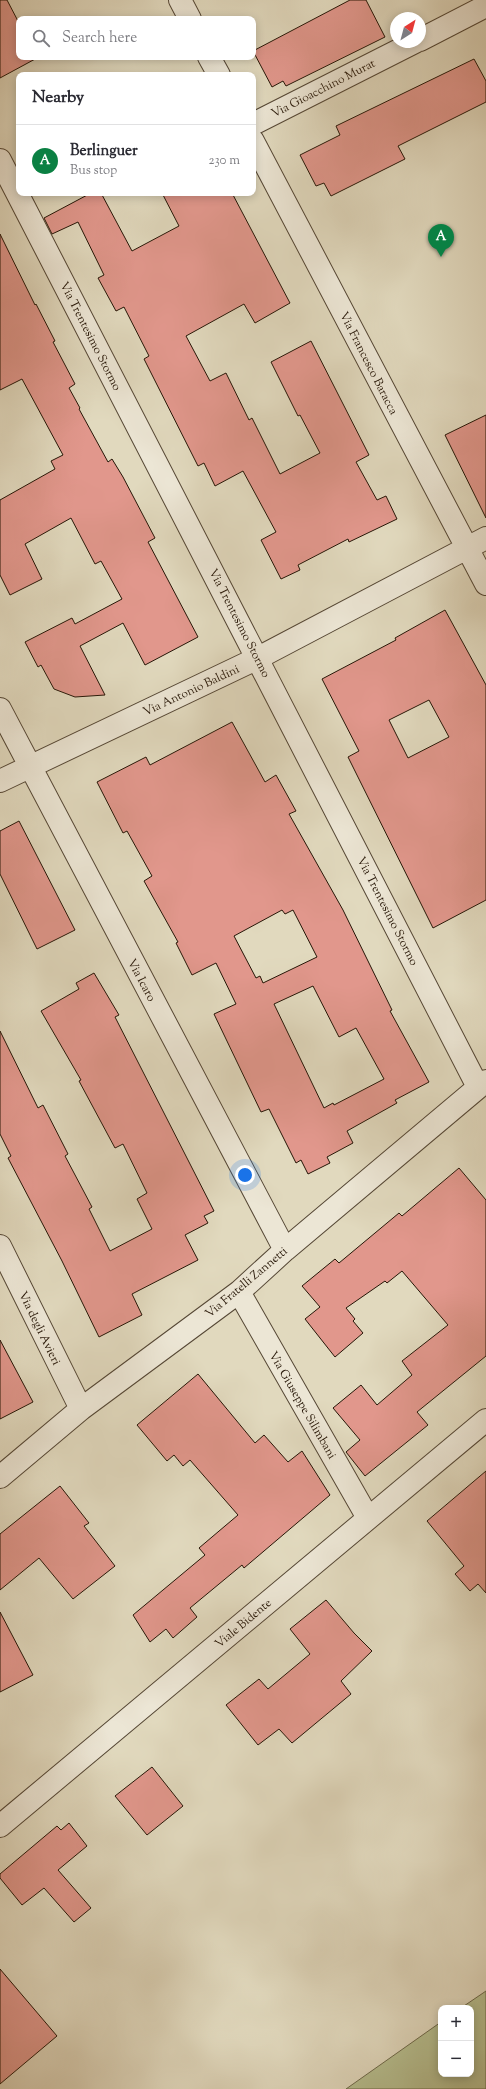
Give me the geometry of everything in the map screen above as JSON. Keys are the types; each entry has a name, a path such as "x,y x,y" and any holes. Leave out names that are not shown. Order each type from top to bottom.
{"street":[{"path":"180,0 188,16"},
{"path":"426,37 486,6"},
{"name":"Via Gioacchino Murat","path":"256,122 403,48"},
{"path":"212,60 218,72"},
{"name":"Via Francesco Baracca","path":"256,147 390,404 477,543 486,584"},
{"name":"Via Trentesimo Stormo","path":"0,160 16,191"},
{"name":"Via Trentesimo Stormo","path":"19,196 258,658 482,1084"},
{"name":"Via Antonio Baldini","path":"0,781 258,658 477,543"},
{"name":"Via Icaro","path":"0,709 29,767 285,1250"},
{"name":"Via Fratelli Zannetti","path":"0,1477 81,1409 239,1292 285,1250 482,1084"},
{"name":"Via degli Avieri","path":"0,1246 81,1409"},
{"name":"Via Giuseppe Silimbani","path":"239,1292 368,1518"},
{"name":"Viale Bidente","path":"1,1824 486,1420"}],"green space":[{"path":"486,1991 486,2089 346,2089 438,2024 438,2077 474,2077 474,2005 465,2005"}],"building":[{"path":"0,0 7,0 16,17 16,60 33,60 0,78"},
{"path":"350,0 366,0 385,37 286,86 283,81 272,87 256,57 256,49"},
{"path":"474,59 486,81 486,102 398,146 405,159 331,196 324,183 316,186 300,155 340,135 336,126"},
{"path":"85,196 103,196 132,251 179,226 164,196 234,196 290,303 255,323 244,304 186,336 210,381 226,373 249,420 252,418 280,474 320,453 300,415 298,416 271,362 311,341 369,455 356,462 377,500 386,496 397,519 349,542 348,539 298,565 300,570 281,579 261,540 276,532 243,471 215,486 204,463 198,466 144,359 149,356 124,307 116,311 98,278 104,275 78,222 52,234 44,218"},
{"path":"0,234 35,305 36,304 55,341 53,342 75,384 69,388 80,408 79,409 108,462 112,459 123,477 155,538 148,542 198,637 145,665 123,623 80,646 105,695 75,697 54,689 41,665 38,667 25,642 72,618 75,624 122,599 101,561 95,564 71,518 25,544 42,579 10,595 0,575 0,500 55,469 51,461 63,455 22,379 0,390"},
{"path":"486,415 486,518 445,435"},
{"path":"445,610 486,685 486,900 433,928 348,757 359,751 322,679 396,640 395,638","holes":["429,700 449,737 408,758 389,720"]},
{"path":"232,722 265,782 276,775 296,811 289,814 343,910 392,1010 390,1011 429,1082 395,1100 397,1103 347,1131 353,1143 327,1157 330,1163 308,1174 301,1160 296,1163 269,1109 261,1112 214,1014 236,1004 216,963 192,975 176,943 178,942 144,881 152,876 127,831 123,833 97,782 146,757 150,765","holes":["282,910 285,914 293,910 317,957 263,983 260,976 256,978 234,936","313,986 339,1037 356,1028 384,1079 334,1105 333,1103 324,1108 274,1004"]},
{"path":"19,821 75,930 37,949 0,874 0,831"},
{"path":"94,973 119,1015 115,1017 214,1211 204,1216 208,1223 185,1235 198,1260 132,1294 142,1315 99,1337 62,1261 8,1158 11,1156 0,1134 0,1031 38,1108 43,1105 68,1154 65,1156 92,1207 89,1209 110,1251 152,1229 137,1199 147,1193 123,1144 115,1148 79,1081 81,1080 41,1011 79,989 76,983"},
{"path":"459,1168 486,1200 486,1356 417,1412 428,1425 365,1476 346,1452 360,1440 333,1408 361,1385 377,1405 412,1375 402,1361 448,1325 402,1271 387,1283 385,1281 346,1308 355,1319 353,1321 363,1333 335,1357 305,1319 320,1307 302,1286 335,1259 339,1263 399,1213 402,1216"},
{"path":"0,1340 33,1402 0,1419"},
{"path":"198,1374 255,1443 264,1435 288,1462 302,1451 330,1495 244,1568 242,1565 190,1608 197,1617 173,1638 166,1629 150,1642 133,1615 205,1555 199,1548 238,1515 190,1460 183,1466 174,1455 167,1461 137,1425"},
{"path":"486,1471 486,1593 478,1584 470,1591 455,1574 464,1566 427,1521"},
{"path":"60,1486 89,1523 84,1526 115,1566 73,1599 39,1558 0,1590 0,1534"},
{"path":"326,1600 354,1633 372,1651 341,1681 351,1694 292,1743 279,1729 258,1745 226,1705 259,1679 268,1689 310,1654 290,1629"},
{"path":"0,1612 33,1675 0,1692"},
{"path":"152,1767 183,1806 147,1835 115,1796"},
{"path":"69,1823 87,1846 58,1870 91,1908 74,1922 44,1888 22,1905 0,1878 0,1874 57,1826 61,1830"},
{"path":"0,1969 57,2036 0,2084"}],"place":[{"name":"Berlinguer","path":"441,257"}]}
